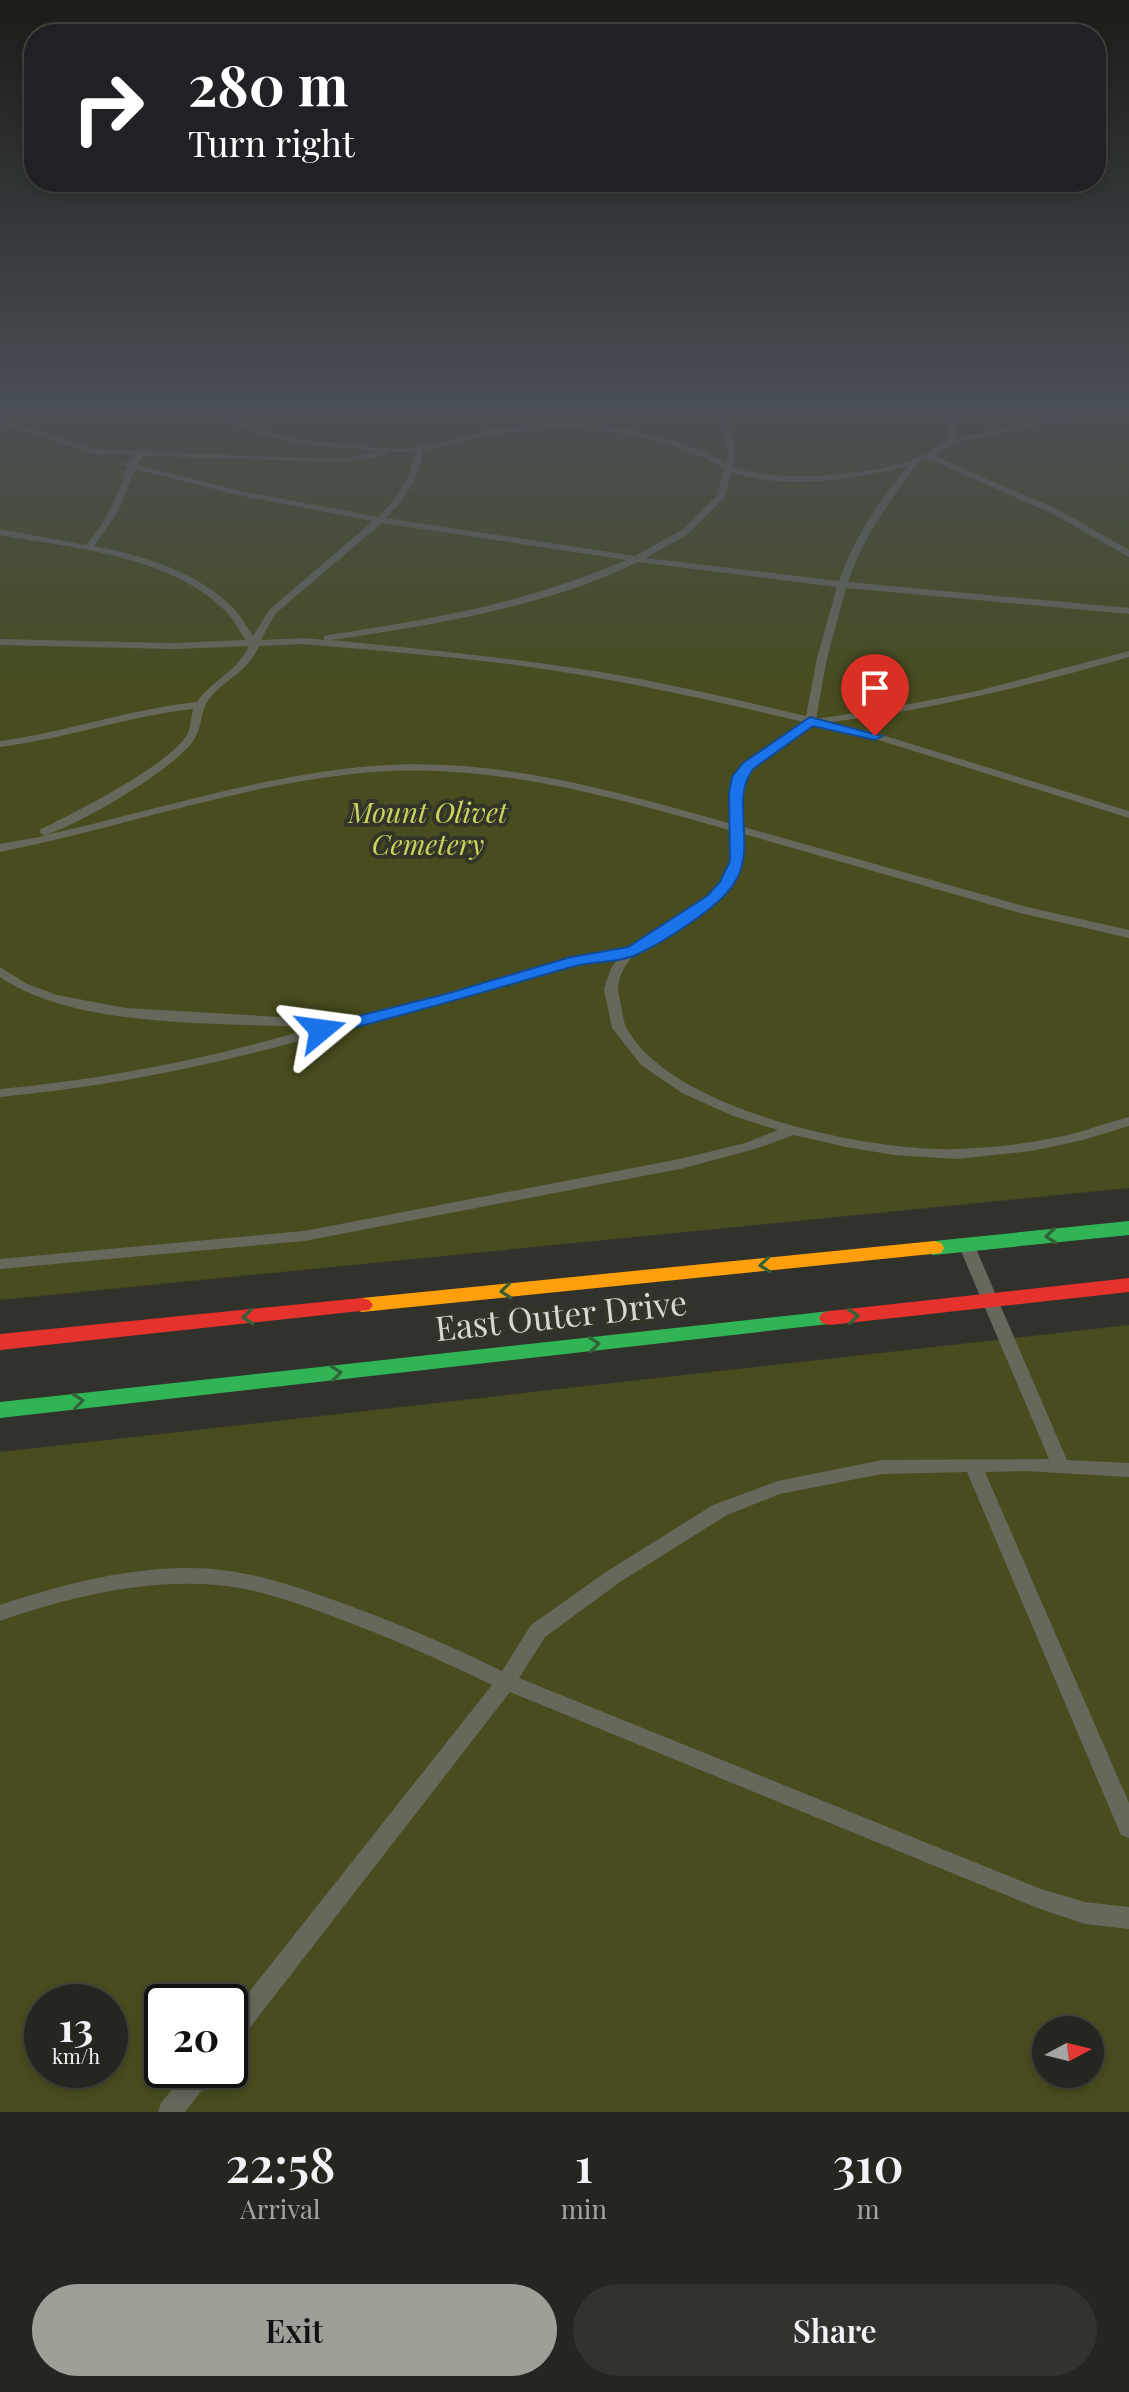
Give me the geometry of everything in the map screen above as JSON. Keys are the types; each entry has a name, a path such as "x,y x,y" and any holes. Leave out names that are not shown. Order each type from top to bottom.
{"main road":[{"name":"East Outer Drive","path":"0,1342 1129,1228"},
{"name":"East Outer Drive","path":"0,1410 1129,1285"}],"lane":[{"path":"87,549 106,529 122,500"},
{"path":"277,500 380,520 638,560 840,585 1129,611"},
{"path":"15,845 91,808 179,750 197,729 199,705 243,665 269,614 380,520 399,500"},
{"path":"0,642 87,646 303,641 455,617 552,591 638,560 696,525 720,500"},
{"path":"810,721 840,585 862,533 887,500"},
{"path":"1028,500 1129,554"},
{"path":"0,532 159,566 195,581 233,611 253,643"},
{"path":"303,641 575,671 730,701 922,749 1129,815"},
{"path":"1129,654 1011,687 912,708 810,721 791,738 759,756 740,777 736,793 738,861 720,892 713,900 633,951 619,968 611,988 613,1012 620,1032 632,1049 683,1087 728,1108 791,1131 894,1151 934,1154 1016,1148 1129,1121"},
{"path":"0,744 54,736 152,709 199,705"},
{"path":"0,850 232,792 323,774 419,767 468,769 535,778 738,829 1024,910 1129,934"},
{"path":"0,1093 61,1088 197,1065 345,1023 452,998 577,960 633,951"},
{"path":"0,971 25,987 51,996 115,1010 174,1016 345,1023"},
{"path":"0,1264 304,1236 680,1164 750,1146 791,1131"},
{"path":"966,1244 1061,1466"},
{"path":"973,1465 1129,1828"},
{"path":"248,2012 506,1682 538,1631 613,1577 720,1510 778,1488 882,1467 1061,1466 1129,1470"},
{"path":"0,1613 36,1600 111,1581 199,1577 249,1581 287,1591 427,1643 506,1682 1040,1899 1085,1913 1129,1918"},
{"path":"170,2112 189,2088"}],"green space":[{"name":"Mount Olivet Cemetery","path":"0,500 1129,500 1129,1188 0,1300"},
{"path":"1129,1325 1129,2112 0,2112 0,1452"}],"traffic: fast":[{"path":"934,1248 1129,1228"},
{"path":"0,1410 830,1318"}],"traffic: slow":[{"path":"362,1305 934,1248"}],"traffic: jam":[{"path":"830,1318 1129,1285"},
{"path":"0,1342 362,1305"}],"route":[{"path":"321,1030 452,998 577,960 633,951 713,900 727,884 738,861 736,793 740,777 759,756 791,738 810,721 875,736"}]}
